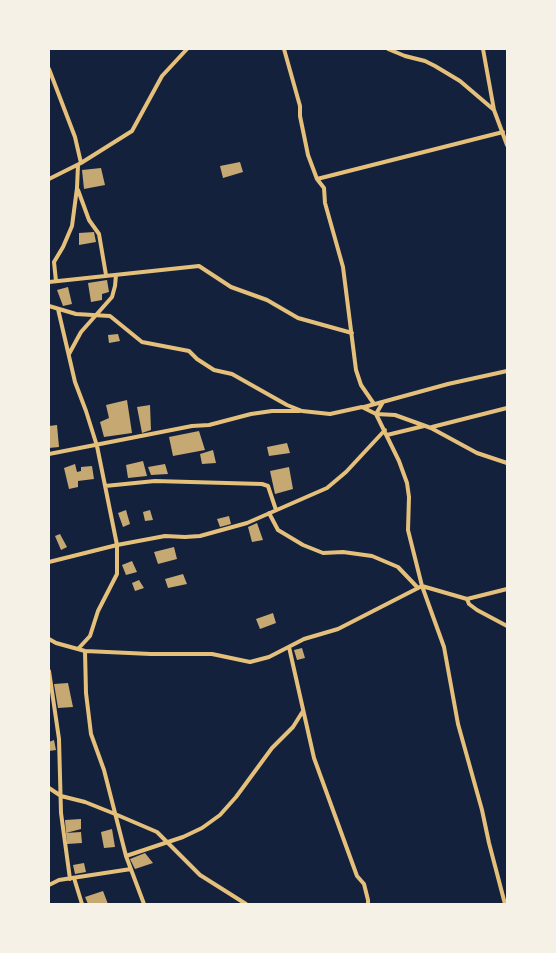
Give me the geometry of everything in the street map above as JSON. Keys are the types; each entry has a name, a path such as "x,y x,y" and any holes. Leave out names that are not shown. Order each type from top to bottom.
{"street":[{"path":"49,179 80,164 132,130 162,76 187,49"},
{"path":"284,49 300,106 300,116 308,155 317,179 324,190 325,203 343,268 358,378 374,404"},
{"path":"388,49 435,66 460,82 494,110"},
{"path":"483,49 494,110 507,144"},
{"path":"49,69 75,136 80,164 70,233 54,262 56,281"},
{"path":"317,179 503,132"},
{"path":"77,188 89,220 100,234 106,275"},
{"path":"49,282 198,266 231,288 268,300 298,318 352,333"},
{"path":"69,354 81,332 112,297 116,275"},
{"path":"49,306 76,314 110,316 142,342 189,351 197,359 214,370 232,374 287,405 302,411"},
{"path":"58,309 75,382 96,446 117,545 117,574 96,616 90,636 78,649"},
{"path":"49,454 192,426 209,425 251,414 279,410 330,414 362,408 448,384 507,371"},
{"path":"376,414 383,402"},
{"path":"362,408 376,414 395,416 425,425 478,453 507,463"},
{"path":"431,428 507,408"},
{"path":"376,414 387,435 407,484 409,496 408,530 420,587 444,646 458,724 505,904"},
{"path":"387,435 425,425"},
{"path":"49,562 117,545 165,536 200,536 236,527 327,488 336,482 384,430"},
{"path":"105,486 155,481 262,484 268,486 276,510"},
{"path":"270,513 278,530 302,545 323,553 343,552 372,556 394,565 420,587 467,599 507,588"},
{"path":"49,639 56,643 85,651 212,654 250,662 260,660 304,639 338,629 420,587"},
{"path":"467,599 469,604 477,610 507,626"},
{"path":"289,647 318,771 357,876 364,884 368,904"},
{"path":"85,651 86,693 91,734 104,770 126,856 144,904"},
{"path":"49,671 59,739 61,821 72,878 82,904"},
{"path":"126,856 202,828 220,815 236,797 268,753 293,727 303,711"},
{"path":"49,788 61,796 85,802 151,828 168,842 200,875 246,904"},
{"path":"49,885 59,880 131,869"}],"building":[{"path":"240,162 243,172 223,178 220,166"},
{"path":"101,168 105,185 84,189 82,170"},
{"path":"94,232 96,242 79,245 79,233"},
{"path":"107,280 109,292 102,294 102,300 91,302 88,283"},
{"path":"68,287 72,304 63,306 57,290"},
{"path":"118,334 120,341 109,343 108,335"},
{"path":"127,400 132,433 104,437 100,422 109,418 106,405"},
{"path":"150,405 151,430 142,433 137,407"},
{"path":"57,425 59,447 49,448 49,426"},
{"path":"199,431 205,450 173,456 169,437"},
{"path":"287,443 290,453 269,456 267,447"},
{"path":"213,450 216,463 202,464 200,454"},
{"path":"143,461 147,476 128,478 126,465"},
{"path":"75,464 77,472 81,471 81,467 92,466 94,479 78,481 78,487 69,489 64,468"},
{"path":"165,464 168,474 151,475 148,467"},
{"path":"289,467 293,489 275,494 270,471"},
{"path":"126,510 130,524 123,527 118,513"},
{"path":"150,510 153,520 145,521 143,512"},
{"path":"229,516 231,524 220,527 217,519"},
{"path":"257,523 263,540 252,542 248,527"},
{"path":"60,534 67,547 61,550 55,536"},
{"path":"174,547 177,559 158,564 154,552"},
{"path":"132,561 137,572 126,575 122,565"},
{"path":"183,574 187,584 168,588 165,579"},
{"path":"139,580 144,588 135,591 132,583"},
{"path":"273,613 276,623 260,629 256,619"},
{"path":"302,648 305,658 297,660 294,650"},
{"path":"68,683 73,707 58,708 54,684"},
{"path":"54,740 56,750 49,751 49,742"},
{"path":"81,819 81,829 66,833 65,820"},
{"path":"112,829 115,847 104,848 101,832"},
{"path":"81,832 82,843 67,844 66,833"},
{"path":"145,853 153,863 135,869 130,859"},
{"path":"84,863 86,872 75,874 73,865"},
{"path":"103,891 108,904 88,904 85,897"}]}
